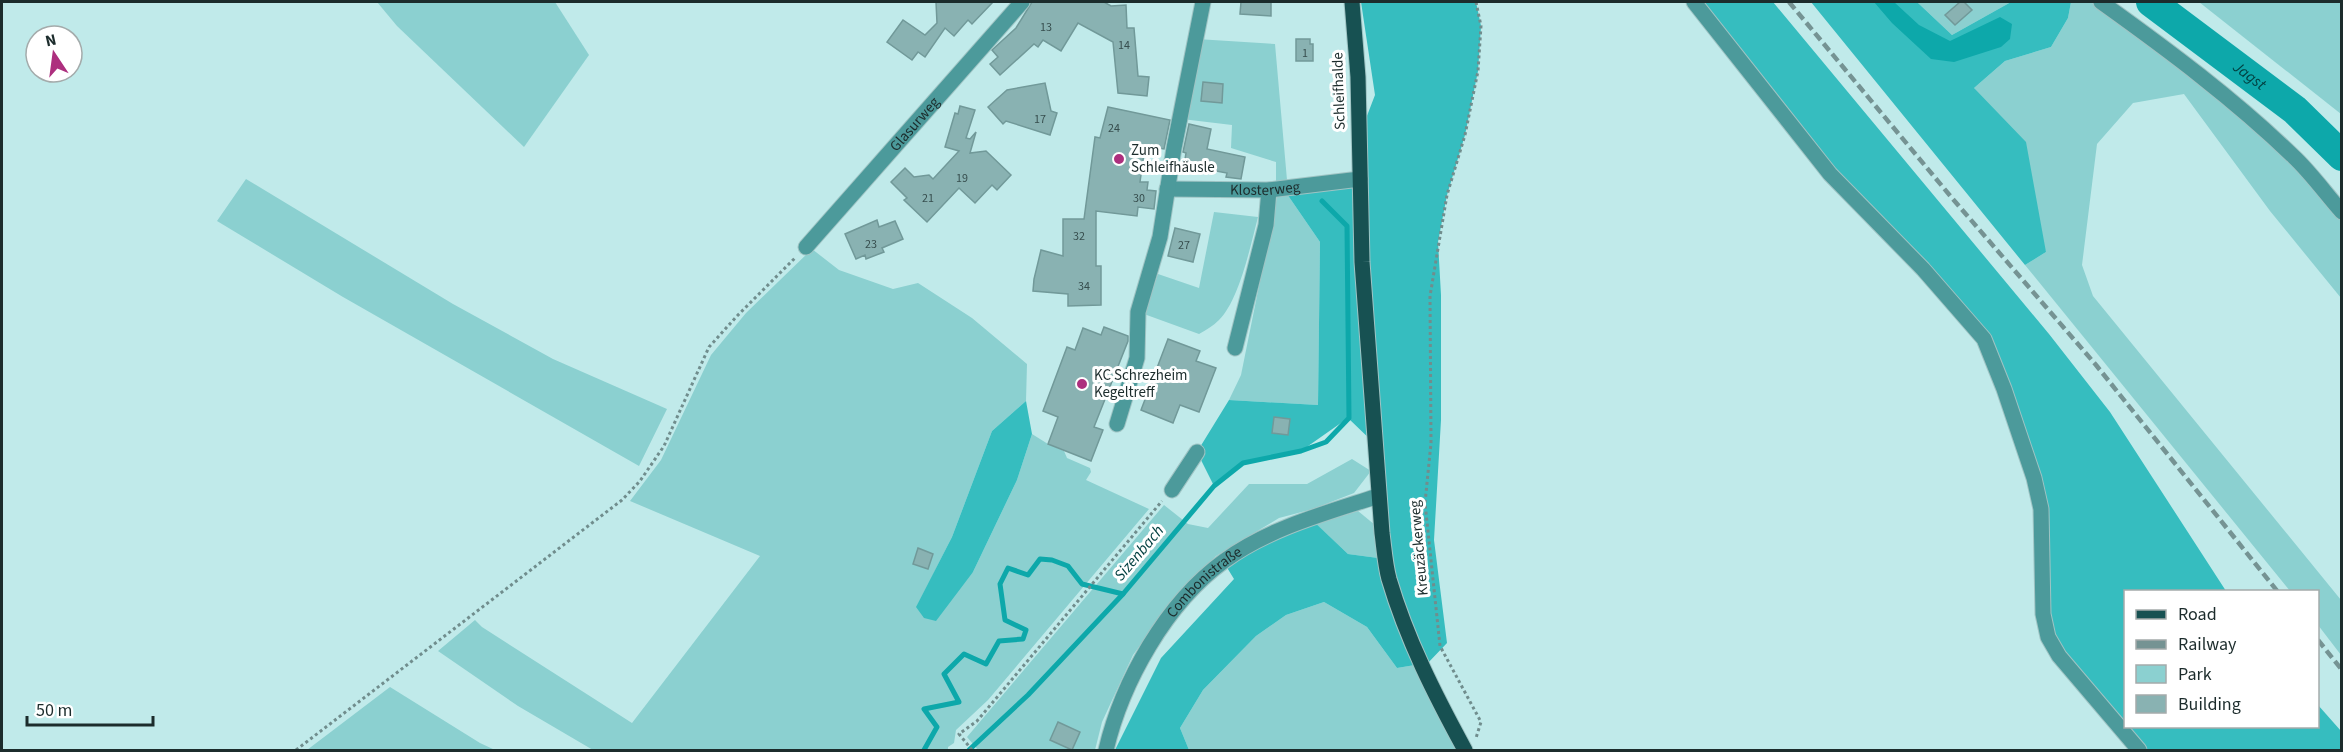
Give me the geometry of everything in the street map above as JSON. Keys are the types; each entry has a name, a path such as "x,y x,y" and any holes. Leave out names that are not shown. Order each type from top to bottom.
{"main road":[{"name":"Schleifhalde","path":"1352,2 1358,77 1362,262 1378,496 1389,577 1410,639 1435,694 1470,746"}],"street":[{"name":"Glasurweg","path":"806,247 1022,2"},
{"path":"1117,424 1137,358 1138,312 1160,237 1203,2"},
{"path":"1694,2 1830,174 1923,269 1984,339 2004,388 2039,499 2043,543 2043,614 2048,637 2059,656 2139,750"},
{"path":"2101,2 2182,61 2233,102 2296,158 2342,212"},
{"name":"Klosterweg","path":"1167,189 1269,190 1360,179"},
{"path":"1235,348 1266,225 1269,190"},
{"path":"1172,490 1197,452"},
{"name":"Combonistraße","path":"1106,750 1112,725 1142,658 1178,604 1223,561 1264,537 1310,518 1378,496"}],"path":[{"name":"Kreuzäckerweg","path":"1470,746 1480,722 1440,646 1425,503 1431,443 1430,296 1447,195 1465,135 1478,71 1481,26 1476,2"},
{"path":"296,750 622,500 640,481 663,446 709,347 806,247"},
{"path":"972,750 959,734 976,722 1172,490"}],"green space":[{"path":"377,2 555,2 589,55 524,147 397,26"},
{"path":"1917,2 2011,2 1952,35"},
{"path":"2071,2 2091,2 2165,54 2291,161 2341,220 2341,298 2270,211 2184,94 2133,103 2097,144 2082,265 2093,296 2341,600 2341,655 2319,626 2319,590 2289,590 2025,265 2046,252 1974,88 2005,61 2051,47 2068,18"},
{"path":"2199,2 2341,2 2341,114"},
{"path":"1197,39 1275,44 1287,180 1276,182 1276,162 1231,148 1232,125 1182,119"},
{"path":"246,179 453,304 553,359 667,409 639,466 343,297 217,221"},
{"path":"1287,194 1320,242 1318,405 1229,400 1241,375 1277,197"},
{"path":"1214,212 1258,217 1238,286 1226,311 1219,320 1199,334 1144,314 1158,274 1199,288"},
{"path":"812,249 839,270 893,289 918,283 972,318 1027,364 1026,401 992,431 952,537 917,606 973,572 1017,480 1032,434 1064,451 1067,458 1090,468 1091,472 1086,480 1149,509 988,700 956,730 954,743 948,747 948,750 593,750 518,706 438,651 475,620 482,627 632,723 760,556 630,501 661,460 711,355 746,313"},
{"path":"1352,459 1371,471 1354,493 1313,509 1279,518 1216,556 1172,602 1133,655 1102,722 1095,750 978,750 967,737 1164,505 1188,524 1208,528 1249,484 1307,484"},
{"path":"1358,511 1375,525 1378,558 1348,554 1316,524"},
{"path":"1324,602 1367,627 1397,668 1415,665 1458,750 1189,750 1180,728 1203,690 1256,636 1286,615"},
{"path":"390,687 480,743 495,750 307,750"}],"shaded area":[{"path":"1361,2 1476,2 1481,26 1478,71 1465,135 1447,195 1438,242 1441,295 1441,420 1434,540 1447,643 1426,665 1394,575 1384,495 1368,259 1365,121 1375,95"},
{"path":"1694,2 1773,2 2049,334 2110,412 2225,590 2124,590 2124,728 2319,728 2319,706 2341,731 2341,750 2141,750 2048,637 2041,509 1984,339 1830,174"},
{"path":"1811,2 1917,2 1952,35 2011,2 2071,2 2068,18 2051,47 2005,61 1974,88 2026,142 2046,252 2025,265"},
{"path":"1874,2 1894,2 1919,25 1950,41 2000,17 2012,24 2010,39 2001,47 1954,62 1931,59 1892,23"},
{"path":"1360,179 1375,444 1348,418 1301,451 1243,463 1214,486 1197,452 1229,400 1318,405 1320,242 1287,194"},
{"path":"1026,401 1032,434 1017,480 973,572 936,621 924,618 916,607 952,537 992,431"},
{"path":"1310,518 1348,554 1378,558 1415,665 1397,668 1367,627 1324,602 1286,615 1256,636 1203,690 1180,728 1189,750 1115,750 1161,658 1234,579 1223,561"}],"building":[{"path":"936,2 993,2 972,24 968,20 954,36 945,28 925,57 918,52 912,60 887,42 903,20 925,35 937,23"},
{"path":"1032,2 1104,2 1111,6 1126,5 1127,28 1134,28 1138,76 1149,77 1147,96 1118,93 1113,42 1078,23 1061,51 1043,40 1038,47 1034,44 1000,75 990,64 998,57 992,50 1016,28"},
{"path":"1241,2 1271,2 1271,16 1240,14"},
{"path":"1960,2 1964,2 1972,10 1955,25 1945,15"},
{"path":"1296,39 1310,39 1310,44 1313,44 1313,61 1296,61"},
{"path":"1203,82 1223,84 1222,103 1201,101"},
{"path":"1045,83 1051,111 1057,113 1050,135 1006,121 1003,124 988,107 1007,90"},
{"path":"960,106 975,110 966,138 970,139 976,132 970,153 986,151 1011,175 997,190 992,185 975,203 959,188 927,222 904,200 907,198 891,182 905,168 914,177 929,175 933,179 959,151 945,147 955,113 958,114"},
{"path":"1108,107 1170,120 1164,149 1145,146 1140,182 1148,182 1147,190 1156,191 1154,209 1138,207 1137,216 1096,211 1096,266 1101,266 1101,305 1068,306 1068,294 1033,291 1034,279 1041,250 1063,256 1063,219 1084,219 1095,137 1100,138"},
{"path":"1189,124 1211,129 1207,149 1245,157 1241,179 1226,177 1227,173 1184,165 1186,153 1183,152"},
{"path":"877,220 879,227 895,221 903,239 882,248 884,252 866,259 865,255 856,259 845,234"},
{"path":"1175,228 1200,234 1193,262 1168,256"},
{"name":"KC Schrezheim Kegeltreff","path":"1104,327 1128,336 1128,341 1094,427 1103,430 1091,461 1048,444 1058,417 1043,411 1067,347 1075,350 1083,328 1101,335"},
{"path":"1168,339 1200,351 1196,361 1216,368 1199,412 1180,405 1173,423 1141,410"},
{"path":"1274,417 1290,419 1288,435 1272,433"},
{"path":"918,548 933,554 928,569 913,564"},
{"path":"1058,722 1080,732 1072,750 1050,740"}],"waterway":[{"name":"Jagst","path":"2151,2 2295,110 2342,156"},
{"name":"Sizenbach","path":"924,750 937,727 924,709 959,702 944,674 964,654 986,664 999,641 1023,639 1026,630 1005,620 1000,584 1008,568 1028,575 1040,559 1052,560 1068,566 1082,584 1123,594 1214,486 1243,463 1301,451 1326,442 1349,418 1347,226 1322,201"},
{"path":"969,750 1028,695 1123,594"}],"railway":[{"path":"1789,2 1952,198 2096,365 2276,590"},
{"path":"2319,641 2342,670"}],"place":[{"name":"Zum Schleifhäusle","path":"1119,159"},
{"name":"KC Schrezheim Kegeltreff","path":"1082,384"}]}
